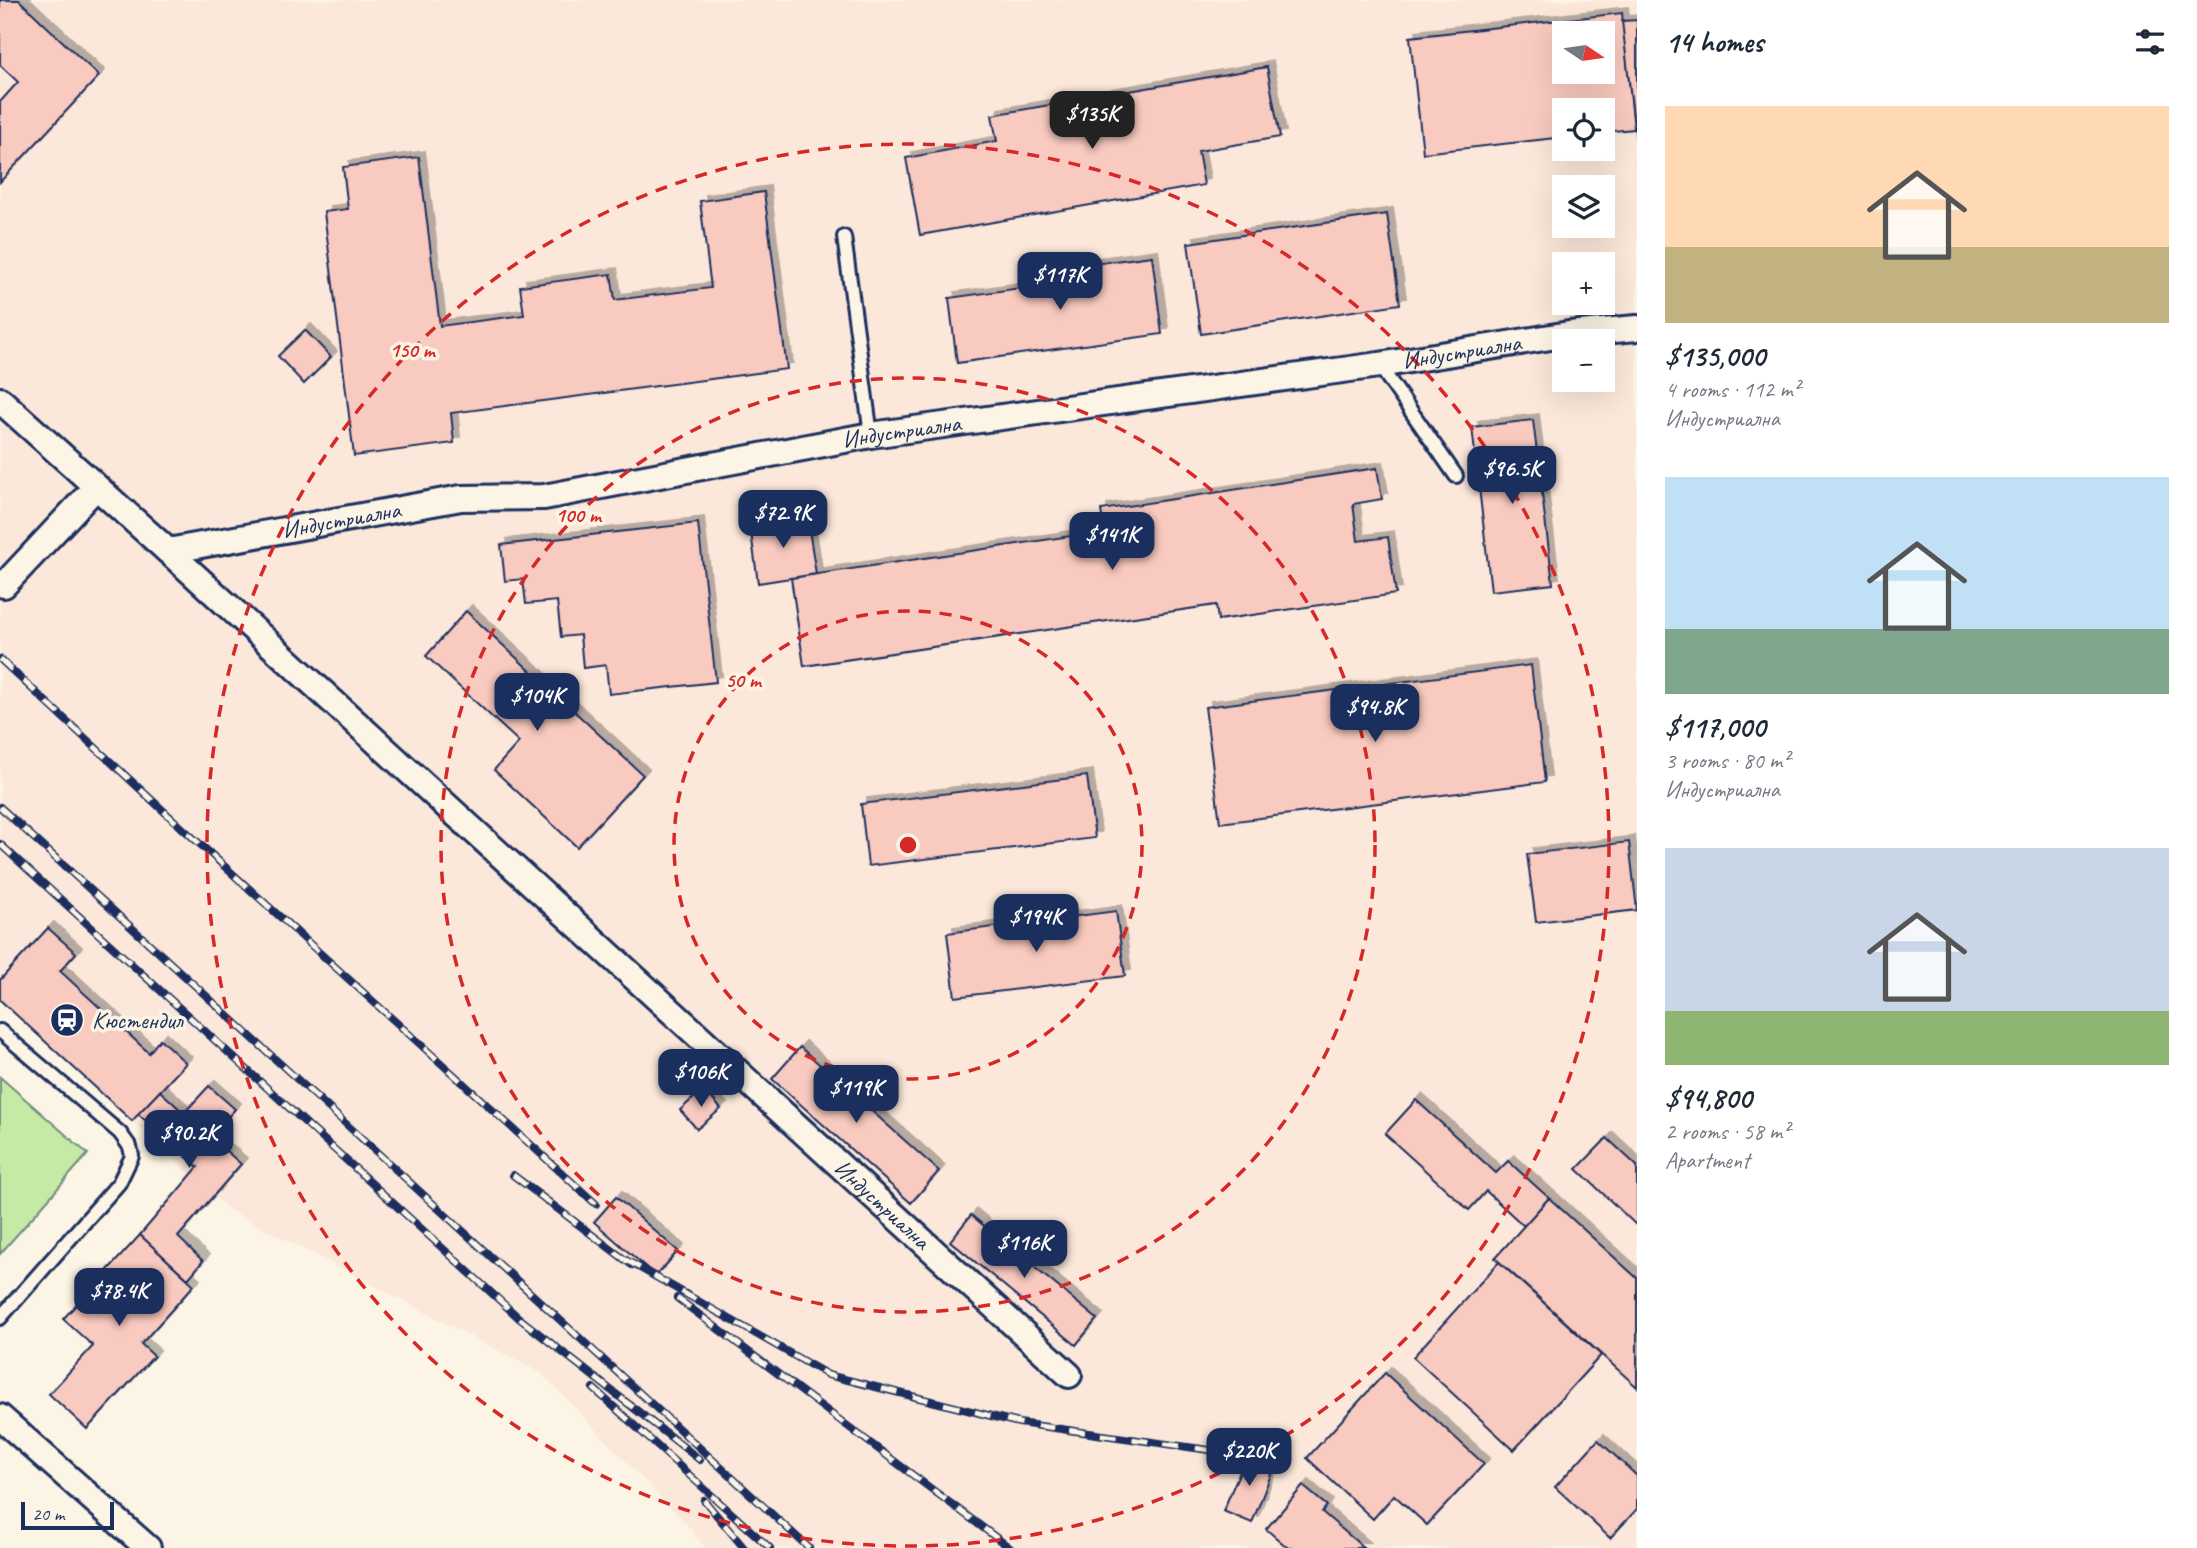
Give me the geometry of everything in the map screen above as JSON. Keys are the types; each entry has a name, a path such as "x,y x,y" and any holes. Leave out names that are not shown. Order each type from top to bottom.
{"street":[{"name":"Индустриална","path":"168,551 461,498 544,496 871,435 1380,365 1569,334 1637,328"},
{"name":"Индустриална","path":"0,400 1069,1375"},
{"path":"4,584 96,486"},
{"path":"0,1417 148,1548"}],"lane":[{"path":"844,237 871,435"},
{"path":"1380,365 1456,476"},
{"path":"0,1031 120,1133 130,1147 132,1156 119,1183 0,1318"}],"shaded area":[{"path":"0,0 1637,0 1637,1548 705,1548 687,1525 541,1373 229,1210 0,1000"}],"green space":[{"path":"0,1077 88,1154 0,1254"}],"building":[{"path":"0,0 19,0 99,76 0,182 0,102 18,82 0,65"},
{"path":"1622,13 1634,129 1615,131 1615,98 1552,98 1552,138 1423,153 1410,37"},
{"path":"1637,20 1637,149 1622,21"},
{"path":"1267,67 1280,137 1198,151 1204,185 920,235 906,158 997,141 992,115"},
{"path":"419,157 440,326 524,315 520,286 611,274 615,300 711,288 700,201 764,192 787,369 451,413 454,443 354,456 324,212 348,209 343,167"},
{"path":"1387,214 1400,304 1201,334 1188,243"},
{"path":"1152,256 1162,334 957,363 949,298 1050,284 1048,270"},
{"path":"305,330 331,357 304,384 278,356"},
{"path":"1533,420 1553,584 1491,591 1472,427"},
{"path":"1377,468 1382,499 1353,504 1358,541 1388,537 1396,594 1218,620 1216,605 804,666 791,578 1104,531 1101,510"},
{"path":"807,517 816,574 758,583 750,525"},
{"path":"698,523 716,682 609,694 606,665 583,668 580,635 561,637 557,601 526,604 523,579 505,581 501,545"},
{"path":"466,611 643,775 577,847 494,770 519,742 426,656"},
{"path":"1531,665 1545,782 1220,823 1205,707"},
{"path":"1087,776 1095,838 868,866 861,804"},
{"path":"1629,842 1637,910 1536,922 1527,854"},
{"path":"1116,911 1125,976 955,997 947,933"},
{"name":"Кюстендил","path":"48,928 76,953 60,971 149,1053 160,1039 186,1063 132,1121 0,1000 0,980"},
{"path":"800,1047 939,1171 911,1203 772,1079"},
{"path":"209,1086 235,1109 210,1137 241,1164 178,1237 203,1261 188,1279 140,1235 198,1167 138,1114 160,1091 184,1113"},
{"path":"704,1089 721,1109 697,1129 680,1110"},
{"path":"1416,1100 1496,1173 1508,1161 1549,1198 1524,1226 1486,1191 1469,1210 1385,1134"},
{"path":"1607,1138 1637,1166 1637,1226 1577,1169"},
{"path":"616,1197 678,1251 656,1276 594,1222"},
{"path":"1549,1198 1637,1278 1637,1387 1495,1258"},
{"path":"971,1215 1097,1319 1076,1345 950,1241"},
{"path":"140,1235 194,1285 141,1344 154,1356 87,1429 49,1394 93,1346 63,1319"},
{"path":"1499,1262 1601,1355 1514,1450 1413,1357"},
{"path":"1385,1373 1484,1464 1427,1525 1394,1495 1373,1519 1307,1458"},
{"path":"1598,1440 1637,1476 1637,1509 1610,1538 1555,1487"},
{"path":"1248,1452 1275,1464 1252,1523 1223,1511"},
{"path":"1303,1486 1327,1506 1322,1512 1364,1548 1288,1548 1266,1529"}],"railway":[{"path":"0,659 596,1204"},
{"path":"0,807 809,1548"},
{"path":"0,844 519,1318 700,1460"},
{"path":"513,1175 632,1265"},
{"path":"626,1260 828,1375 1019,1423 1223,1452"},
{"path":"677,1298 1010,1548"},
{"path":"593,1388 770,1548"},
{"path":"704,1500 744,1548"}],"place":[{"name":"Кюстендил","path":"67,1020"}]}
